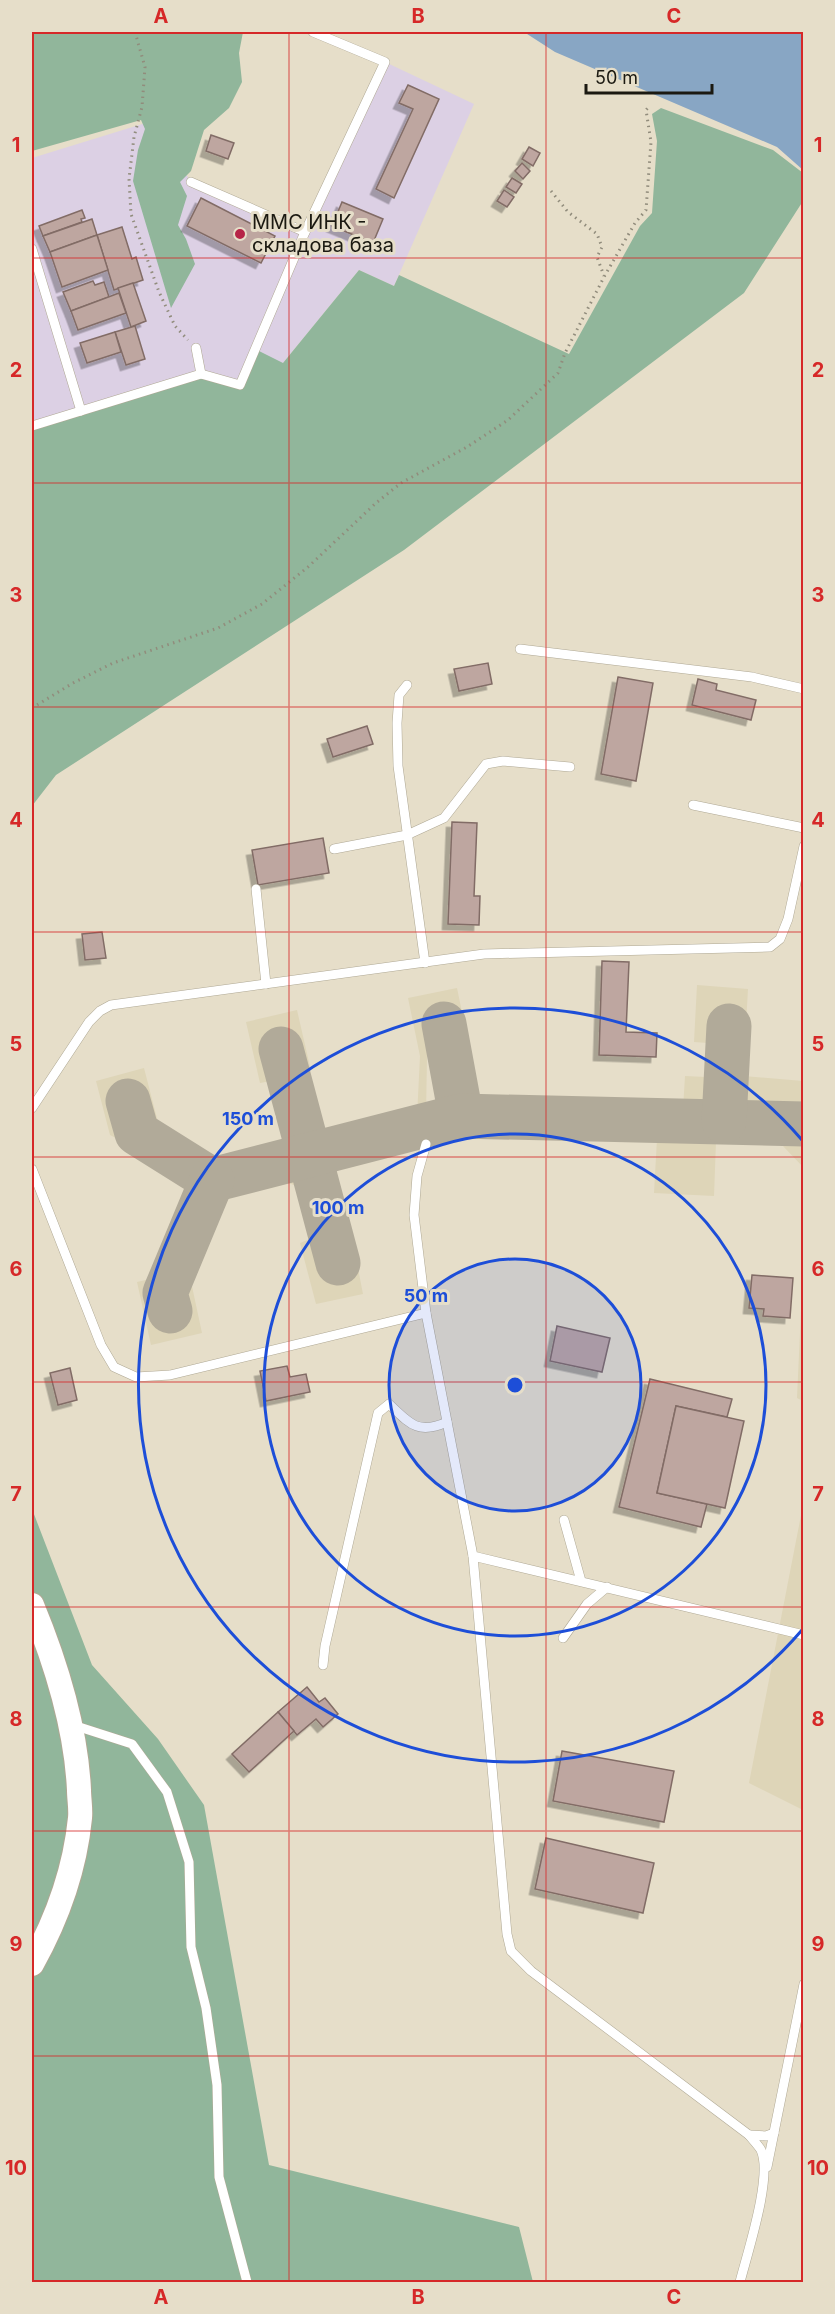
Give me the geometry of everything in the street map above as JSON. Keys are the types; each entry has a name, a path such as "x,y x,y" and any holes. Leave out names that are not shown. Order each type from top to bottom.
{"street":[{"path":"32,1964 47,1936 72,1870 80,1816 77,1759 70,1724 60,1686 33,1613"}],"lane":[{"path":"32,426 201,375 240,385 305,232 385,62 313,32"},
{"path":"190,182 305,232"},
{"path":"32,249 81,411"},
{"path":"196,348 201,375"},
{"path":"520,649 752,677 804,689"},
{"path":"407,685 399,696 398,766 425,963"},
{"path":"334,849 407,836 444,818 486,764 503,761 570,767"},
{"path":"693,805 804,828"},
{"path":"32,1108 89,1022 100,1011 111,1005 484,954 770,947 780,939 788,919 804,846"},
{"path":"256,889 266,984"},
{"path":"426,1144 417,1176 414,1215 426,1313 473,1556 502,1889 511,1951 531,1971 749,2135 761,2151 764,2185"},
{"path":"32,1169 101,1345 114,1367 136,1377 170,1375 426,1313"},
{"path":"323,1665 325,1646 378,1413 389,1404 409,1424 421,1428 434,1428 447,1422"},
{"path":"564,1520 581,1581"},
{"path":"473,1556 804,1635"},
{"path":"563,1638 586,1604 607,1587"},
{"path":"70,1724 132,1744 167,1792 189,1862 190,1947 206,2008 217,2085 219,2177 247,2283"},
{"path":"740,2283 764,2185 804,1984"},
{"path":"749,2135 766,2136 774,2133"}],"path":[{"path":"135,32 145,67 142,107 134,137 129,179 131,214 159,292 175,326 196,348"},
{"path":"32,708 73,683 113,663 218,627 262,604 308,567 376,503 401,483 467,447 508,420 558,374 565,353 604,277 635,223 646,210 651,142 646,110 650,105"},
{"path":"551,191 568,212 597,234 602,247 597,257 604,277"}],"shaded area":[{"path":"385,62 474,104 394,286 359,270 283,363 240,385 32,426 32,158 152,121 191,182 305,232"},
{"path":"697,985 748,989 743,1076 803,1081 803,1167 781,1144 716,1141 714,1196 654,1193 657,1139 469,1132 413,1147 340,1162 326,1184 338,1228 352,1238 363,1294 316,1304 300,1243 312,1238 298,1187 280,1179 218,1197 187,1263 202,1333 151,1345 137,1282 150,1279 192,1200 186,1174 110,1135 96,1081 144,1068 161,1134 209,1165 279,1144 289,1134 276,1080 260,1083 246,1022 297,1010 311,1071 294,1075 308,1123 335,1136 417,1117 420,1056 408,998 457,988 469,1046 458,1048 466,1088 483,1104 683,1109 685,1076 706,1077 708,1043 694,1042","holes":["435,1053 445,1095 436,1110 426,1114 427,1057"]},
{"path":"803,1267 803,1401 797,1398"},
{"path":"803,1505 803,1810 749,1783"}],"green space":[{"path":"32,32 243,32 239,53 242,82 229,108 204,130 191,171 180,182 187,196 178,225 195,264 171,308 133,181 138,150 145,129 141,120 32,151"},
{"path":"661,108 773,150 803,173 803,201 744,293 404,550 56,775 32,806 32,426 201,374 240,385 255,349 283,363 359,270 394,286 399,275 569,354 640,226 652,213 657,141 652,114"},
{"path":"32,1509 92,1665 158,1739 204,1805 269,2165 519,2227 533,2282 32,2282"}],"water":[{"path":"524,32 803,32 803,170 777,147 555,52"}],"building":[{"path":"408,85 439,99 394,198 376,189 413,109 399,103"},
{"path":"211,135 234,143 228,159 206,151"},
{"path":"529,147 540,153 533,166 522,159"},
{"path":"522,163 530,171 523,179 515,171"},
{"path":"512,178 522,184 516,193 506,187"},
{"path":"504,190 514,197 507,207 497,201"},
{"path":"201,198 275,236 261,263 187,226"},
{"path":"342,202 383,219 373,243 332,226"},
{"path":"82,210 85,218 81,219 82,222 43,236 39,226"},
{"path":"92,219 97,235 50,252 43,236"},
{"path":"122,227 132,259 136,257 143,280 114,290 97,235"},
{"path":"97,235 108,270 62,287 50,252"},
{"path":"93,281 95,285 104,282 109,297 71,311 63,292"},
{"path":"133,283 146,321 131,327 118,288"},
{"path":"119,293 126,313 78,330 71,311"},
{"path":"135,326 145,359 126,365 115,332"},
{"path":"115,332 121,352 87,363 80,343"},
{"path":"488,663 492,684 459,691 454,669"},
{"path":"618,677 653,683 636,781 601,774"},
{"path":"698,679 717,684 716,690 756,700 751,720 692,705"},
{"path":"367,726 373,744 333,757 327,739"},
{"path":"452,822 477,823 474,896 480,896 479,925 448,924"},
{"path":"323,838 329,873 258,885 252,850"},
{"path":"102,932 106,958 85,960 82,934"},
{"path":"602,961 629,962 626,1032 657,1033 656,1057 599,1055"},
{"path":"752,1275 793,1278 790,1318 763,1316 764,1309 749,1308"},
{"path":"557,1326 610,1338 602,1372 550,1361"},
{"path":"287,1366 290,1377 306,1374 310,1392 266,1401 260,1371"},
{"path":"70,1368 77,1400 58,1405 50,1373"},
{"path":"650,1379 732,1399 727,1417 676,1406 657,1493 707,1504 701,1527 619,1507"},
{"path":"676,1406 744,1421 725,1508 657,1493"},
{"path":"307,1687 319,1702 325,1698 338,1714 323,1727 316,1719 297,1735 278,1712"},
{"path":"278,1712 294,1731 249,1772 232,1754"},
{"path":"562,1751 674,1771 664,1822 553,1801"},
{"path":"546,1838 654,1863 643,1913 535,1889"}],"taxiway":[{"path":"444,1024 461,1116"},
{"path":"724,1121 729,1026"},
{"path":"281,1049 338,1263"},
{"path":"128,1101 137,1133 212,1180 461,1116 804,1124"},
{"path":"170,1311 165,1293 212,1180"}],"place":[{"name":"ММС ИНК - складова база","path":"240,234"}]}
